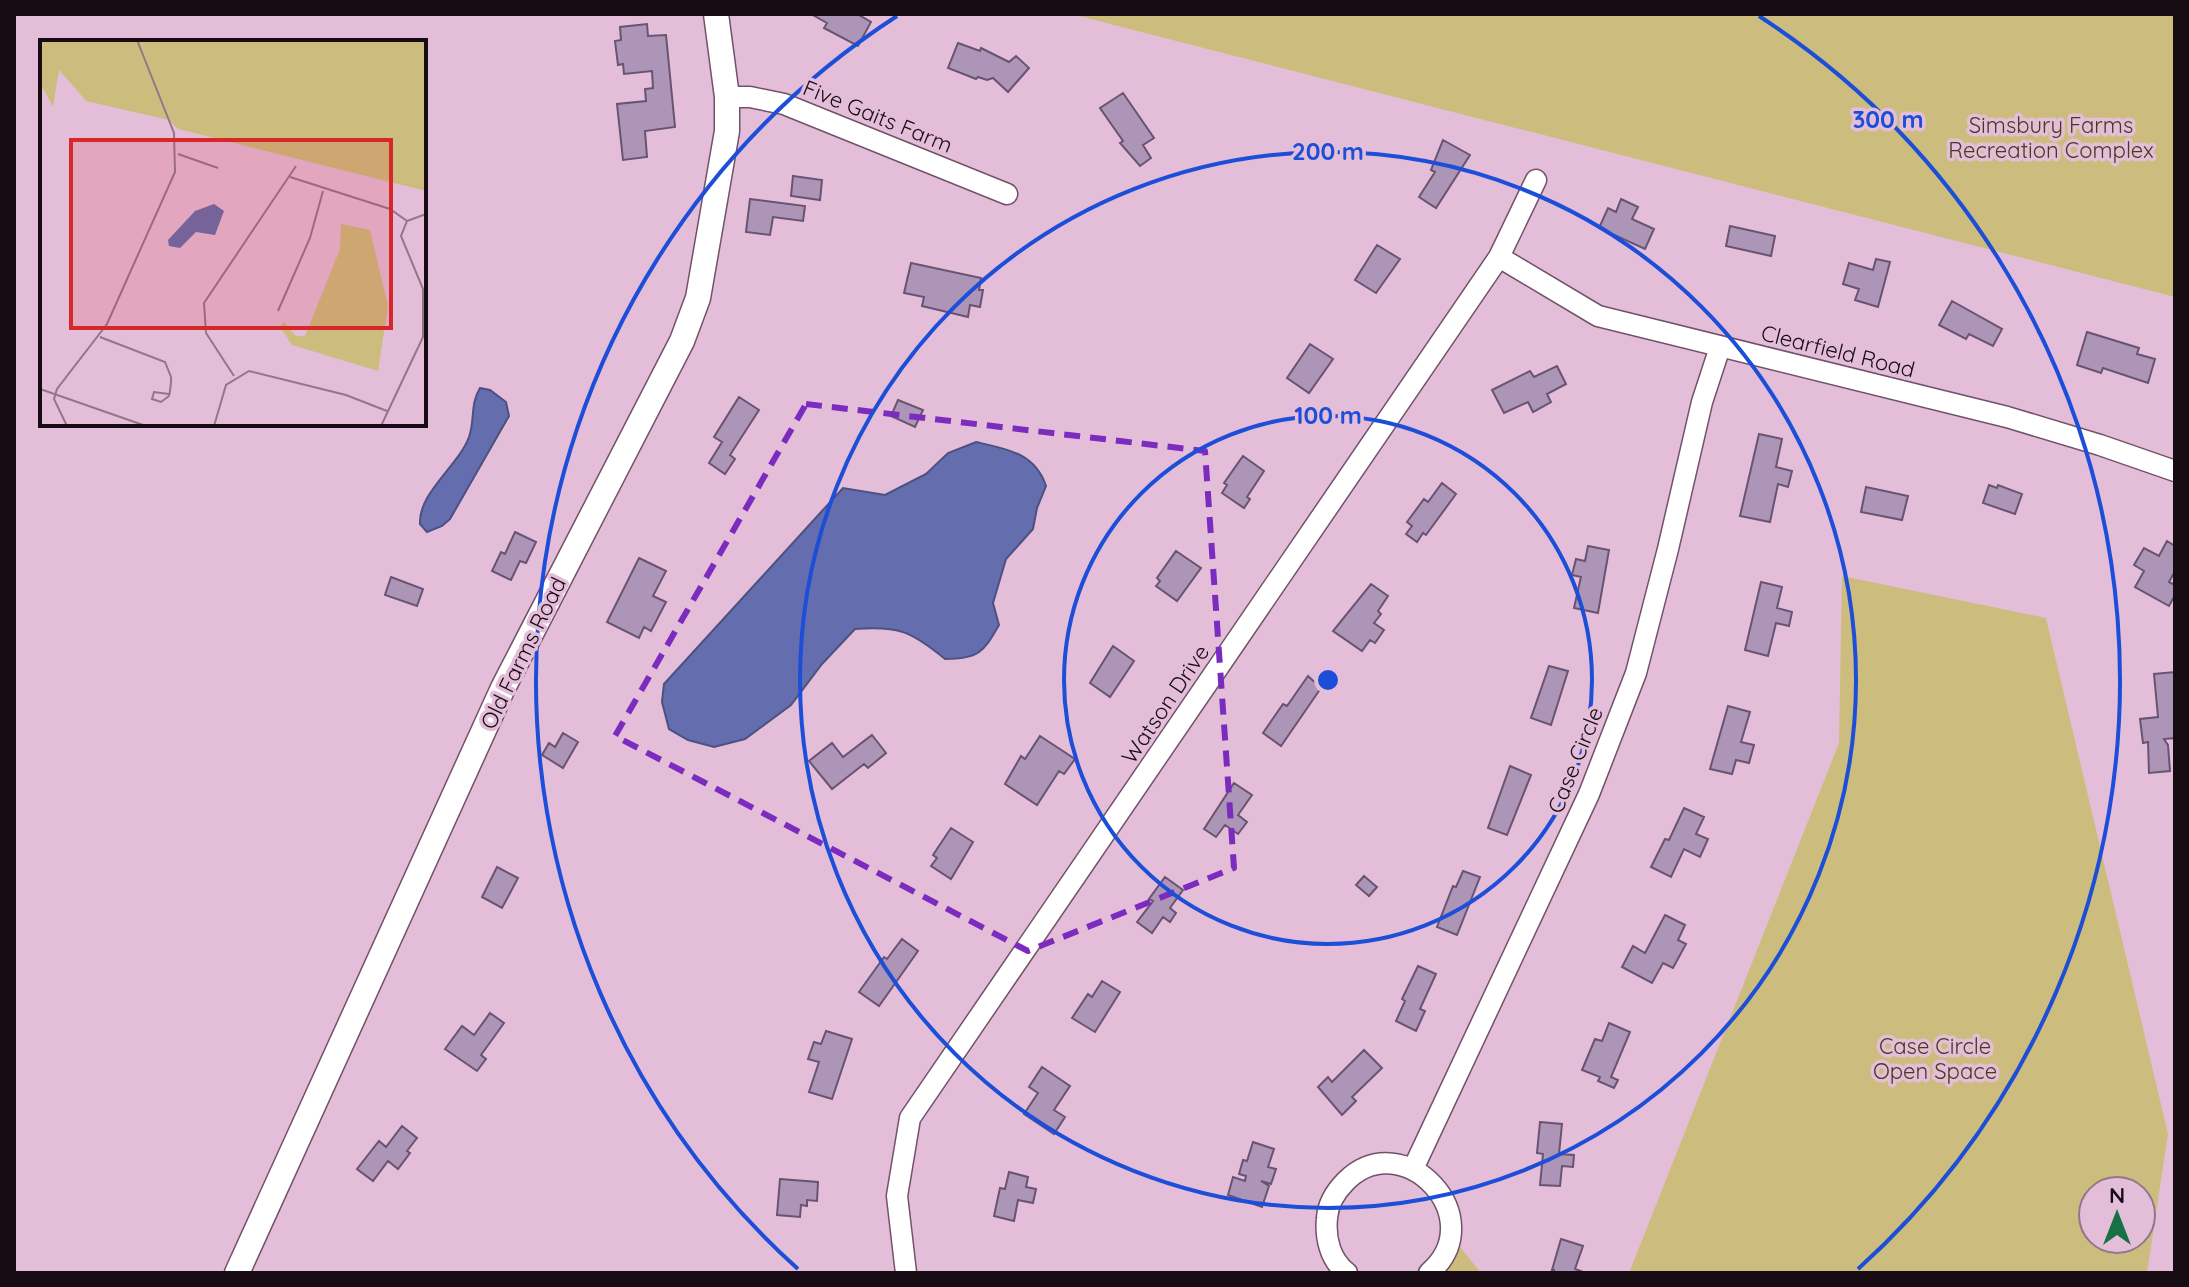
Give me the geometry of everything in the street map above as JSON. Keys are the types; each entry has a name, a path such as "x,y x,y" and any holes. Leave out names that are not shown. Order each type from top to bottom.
{"street":[{"name":"Old Farms Road","path":"237,1273 503,688 682,341 698,298 727,131 727,97 716,14"},
{"name":"Five Gaits Farm","path":"727,97 750,97 784,104 1007,194"},
{"name":"Watson Drive","path":"906,1273 897,1196 910,1118 1499,257 1536,180"},
{"name":"Clearfield Road","path":"1499,257 1598,316 2007,417 2175,471"},
{"name":"Case Circle","path":"1413,1169 1589,794 1636,673 1702,402 1720,347"},
{"path":"1347,1273 1330,1251 1325,1230 1328,1209 1337,1190 1352,1175 1371,1166 1392,1164 1413,1169 1429,1179 1442,1194 1449,1212 1451,1231 1446,1250 1429,1273"}],"highlighted area":[{"path":"806,404 1205,451 1234,868 1028,951 615,736"}],"green space":[{"name":"Simsbury Farms Recreation Complex","path":"1071,14 2175,14 2175,297"},
{"name":"Case Circle Open Space","path":"1842,576 2046,618 2168,1134 2157,1207 2157,1175 2077,1175 2077,1255 2150,1255 2147,1273 1629,1273 1839,743"},
{"path":"1457,1243 1481,1273 1437,1273 1448,1265"}],"water":[{"path":"480,388 490,390 506,402 509,416 450,519 427,532 420,524 425,501 464,448"},
{"path":"976,442 1009,450 1027,459 1035,466 1046,486 1033,529 1006,559 993,603 999,625 984,648 965,658 945,659 904,632 883,628 855,629 822,664 791,705 745,739 714,747 688,740 669,729 662,702 664,684 843,488 885,495 926,474 948,453"}],"building":[{"path":"811,14 857,14 871,22 858,46 824,28 827,23"},
{"path":"647,24 648,36 666,35 675,127 645,131 647,157 623,160 617,104 646,101 645,89 653,88 652,71 624,74 623,64 618,65 615,41 621,40 620,27"},
{"path":"958,43 980,51 981,48 1009,62 1016,56 1029,68 1008,92 993,78 976,79 948,68"},
{"path":"1123,93 1154,138 1143,145 1151,158 1140,166 1120,143 1123,141 1100,108"},
{"path":"1443,140 1470,155 1436,208 1419,197 1435,172 1431,170"},
{"path":"793,176 822,180 820,200 791,196"},
{"path":"750,199 805,206 803,221 773,217 770,235 746,232"},
{"path":"1621,199 1638,207 1632,219 1654,229 1645,249 1599,228 1608,208 1616,212"},
{"path":"1730,226 1775,236 1771,256 1726,246"},
{"path":"1377,245 1400,259 1376,293 1355,280"},
{"path":"1876,259 1890,262 1878,307 1855,300 1859,289 1843,284 1849,263 1873,270"},
{"path":"911,263 981,278 979,290 983,290 980,307 970,305 968,317 922,306 924,297 904,293"},
{"path":"1952,301 2002,329 1993,346 1969,334 1966,339 1939,325"},
{"path":"2087,332 2139,348 2137,354 2155,359 2148,383 2103,368 2101,373 2077,365"},
{"path":"1310,344 1333,359 1309,393 1287,378"},
{"path":"1557,366 1566,384 1547,394 1551,402 1533,412 1528,402 1504,413 1492,390 1530,371 1534,377"},
{"path":"739,397 759,410 730,455 735,459 725,474 709,463 722,442 714,437"},
{"path":"898,400 923,410 915,427 891,416"},
{"path":"1759,434 1782,439 1776,467 1792,471 1788,487 1778,484 1770,522 1740,516"},
{"path":"1243,456 1264,471 1247,497 1250,499 1244,508 1222,493 1227,485 1224,483"},
{"path":"1442,483 1456,494 1426,535 1423,533 1417,542 1406,534 1412,526 1407,522 1424,499 1428,502"},
{"path":"1989,485 2022,494 2015,514 1983,503"},
{"path":"1866,487 1908,496 1902,520 1861,512"},
{"path":"515,532 536,542 526,563 520,561 511,580 492,571 501,552 505,554"},
{"path":"2167,541 2175,546 2175,571 2169,582 2175,585 2175,595 2169,606 2135,587 2144,571 2134,565 2144,548 2159,556"},
{"path":"1588,546 1609,550 1598,613 1574,608 1581,577 1572,575 1576,559 1585,561"},
{"path":"1176,551 1201,568 1177,601 1156,586 1160,581 1157,578"},
{"path":"639,558 666,571 653,596 666,602 651,631 644,627 639,638 607,622"},
{"path":"391,577 423,589 417,606 385,595"},
{"path":"1761,582 1782,587 1777,608 1792,612 1789,626 1776,623 1768,656 1745,650"},
{"path":"1371,584 1388,596 1374,623 1384,630 1375,643 1370,640 1362,651 1333,631"},
{"path":"1113,646 1134,661 1110,697 1090,683"},
{"path":"1549,666 1568,671 1551,725 1531,718"},
{"path":"2175,672 2175,738 2164,739 2168,745 2170,771 2149,773 2148,742 2143,743 2140,719 2158,717 2154,674"},
{"path":"1308,676 1321,688 1281,746 1263,733"},
{"path":"1728,706 1750,712 1741,742 1754,745 1749,763 1736,760 1732,774 1710,769"},
{"path":"563,733 578,742 563,768 542,755 549,743 555,747"},
{"path":"872,735 886,753 868,768 864,764 832,789 809,761 832,743 843,757"},
{"path":"1040,736 1075,759 1064,774 1059,771 1037,805 1005,784 1021,756 1025,759"},
{"path":"1510,766 1531,775 1507,835 1488,828"},
{"path":"1234,783 1252,795 1238,815 1247,822 1238,834 1225,825 1216,837 1204,829"},
{"path":"1684,808 1704,817 1696,834 1708,839 1700,857 1684,849 1671,877 1651,867 1665,839 1669,840"},
{"path":"951,828 973,842 951,879 931,866 937,858 933,855"},
{"path":"497,867 518,878 502,908 482,897"},
{"path":"1463,871 1480,877 1457,935 1437,927 1453,886 1456,887"},
{"path":"1364,876 1377,887 1369,896 1356,885"},
{"path":"1165,877 1183,890 1170,908 1176,913 1170,922 1163,917 1152,933 1137,922 1153,901 1149,899"},
{"path":"1665,915 1685,925 1678,940 1686,944 1673,968 1663,963 1652,983 1622,967 1633,946 1645,953"},
{"path":"902,939 918,951 879,1006 859,992 884,957 887,959"},
{"path":"1418,966 1436,974 1420,1009 1425,1011 1416,1031 1396,1021 1405,1001 1402,999"},
{"path":"1102,981 1120,992 1095,1032 1072,1018 1088,994 1092,997"},
{"path":"490,1013 504,1023 481,1055 486,1059 477,1071 445,1049 462,1026 474,1035"},
{"path":"1609,1023 1630,1032 1611,1077 1618,1080 1614,1088 1598,1081 1600,1077 1582,1070 1595,1039 1602,1041"},
{"path":"826,1031 852,1039 832,1099 809,1092 819,1062 808,1059 814,1042 821,1044"},
{"path":"1364,1050 1382,1068 1352,1097 1356,1101 1342,1115 1318,1087 1328,1077 1332,1082"},
{"path":"1042,1067 1070,1086 1054,1110 1065,1117 1054,1134 1024,1114 1038,1093 1029,1087"},
{"path":"1540,1122 1562,1124 1559,1154 1574,1155 1573,1167 1562,1166 1560,1186 1540,1185 1543,1154 1537,1153"},
{"path":"402,1126 417,1138 398,1169 388,1161 373,1181 357,1169 379,1141 386,1147"},
{"path":"1253,1142 1274,1149 1268,1167 1276,1169 1271,1184 1261,1181 1269,1186 1262,1207 1228,1195 1233,1177 1245,1181 1246,1176 1239,1174"},
{"path":"1009,1172 1028,1177 1026,1187 1036,1189 1033,1203 1018,1200 1014,1221 994,1216 1000,1188 1005,1189"},
{"path":"780,1179 818,1182 817,1201 807,1200 807,1206 801,1205 800,1217 777,1215"},
{"path":"1561,1239 1583,1246 1575,1269 1586,1273 1553,1273"}]}
